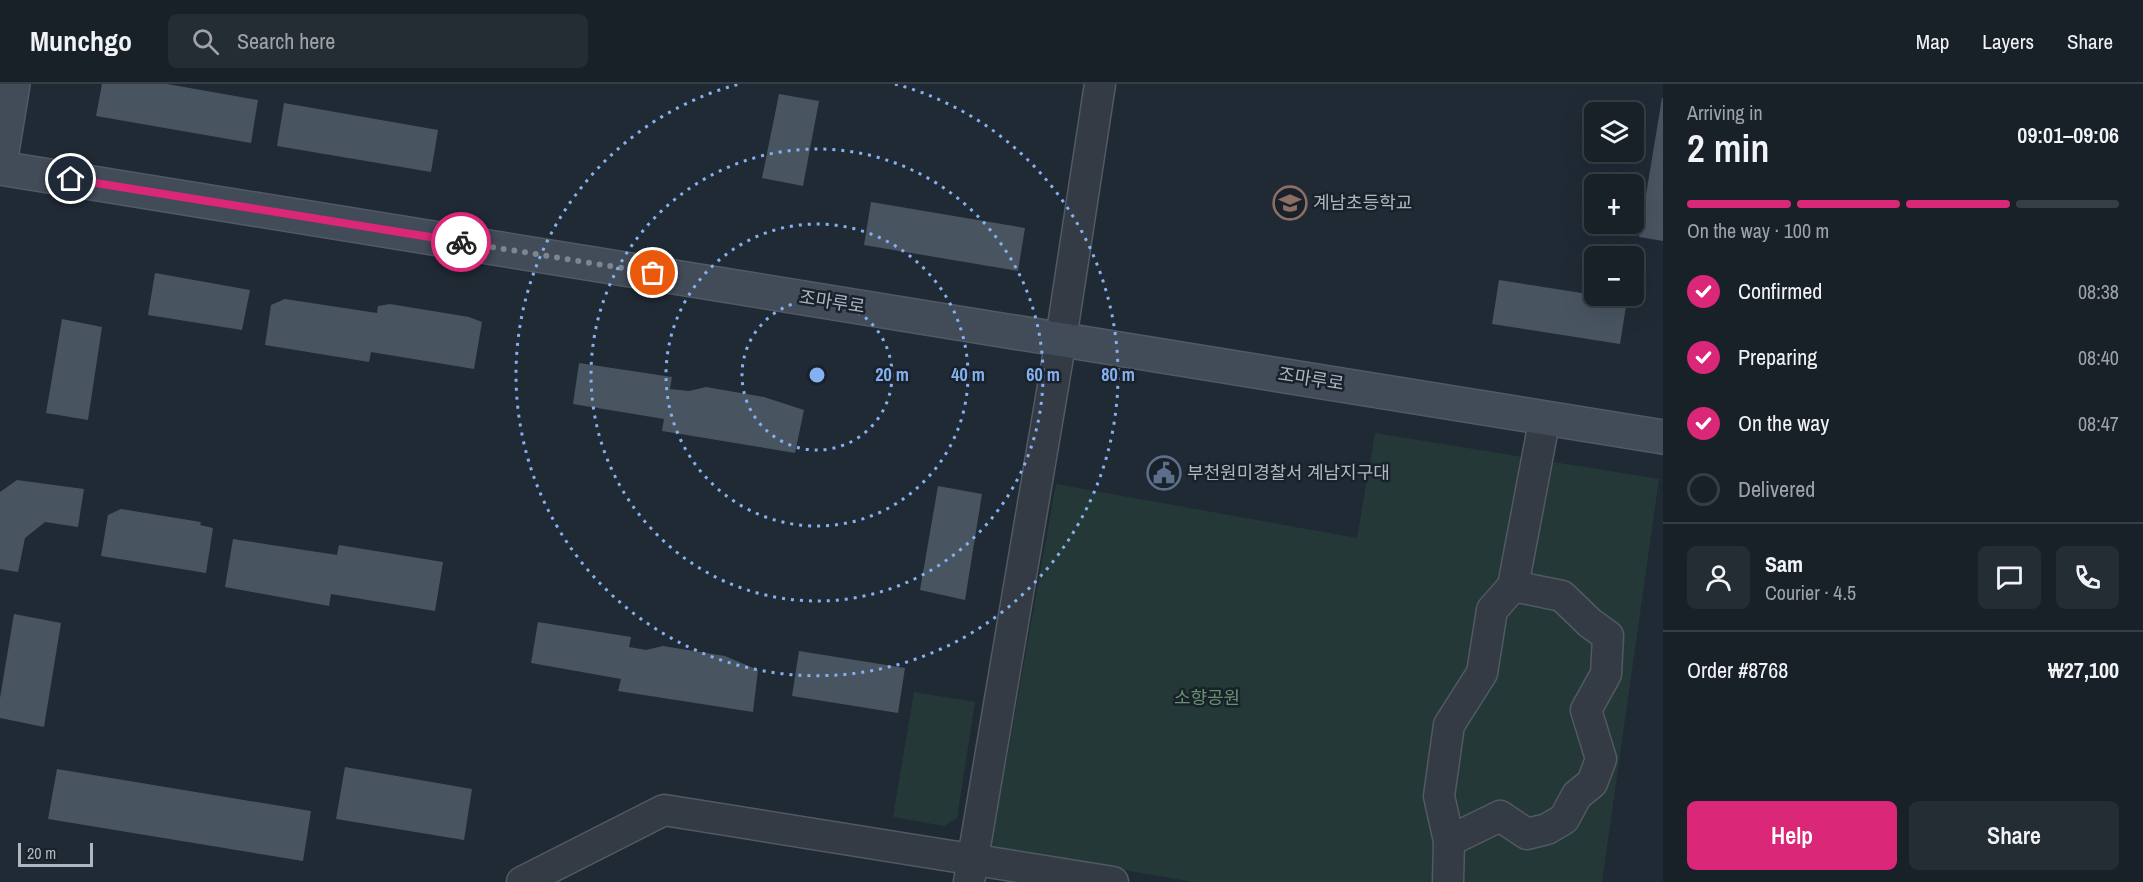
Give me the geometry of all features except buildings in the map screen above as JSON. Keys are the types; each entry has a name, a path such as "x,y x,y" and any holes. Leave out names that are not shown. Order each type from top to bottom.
{"street":[{"path":"0,166 13,84"},
{"path":"971,871 1061,339 1100,84"},
{"name":"조마루로","path":"0,166 1663,437"},
{"path":"1448,882 1449,841 1439,796 1449,725 1482,673 1492,610 1513,586 1545,417"},
{"path":"1449,841 1500,816 1527,834 1547,829 1564,819 1577,795 1592,783 1601,759 1586,710 1606,674 1608,636 1590,623 1562,596 1513,586"},
{"path":"522,882 664,810 971,871 1113,882"}],"green space":[{"name":"소향공원","path":"1375,433 1659,479 1602,882 1193,882 991,847 1056,484 1357,538"},
{"path":"914,692 975,702 957,818 944,826 893,817"}],"way so far":[{"path":"461,242 653,273"}],"place":[{"name":"계남초등학교","path":"1290,203"},
{"name":"부천원미경찰서 계남지구대","path":"1164,473"}],"route":[{"path":"71,179 461,242"}]}
